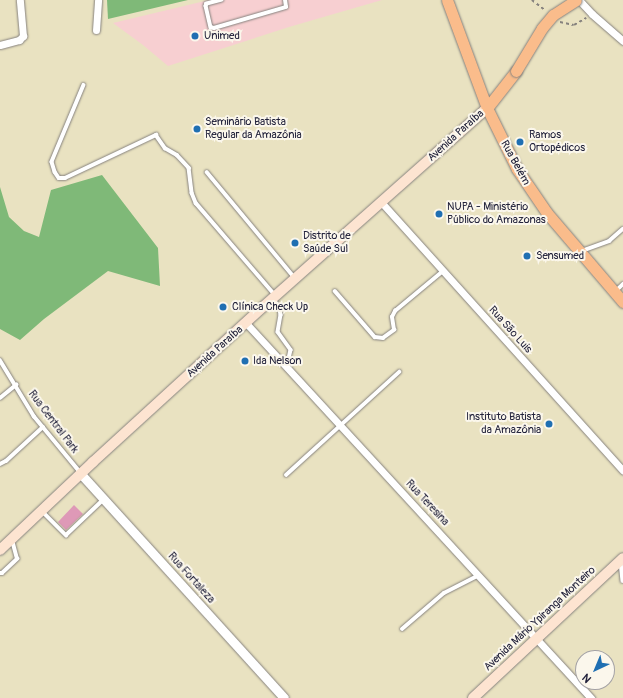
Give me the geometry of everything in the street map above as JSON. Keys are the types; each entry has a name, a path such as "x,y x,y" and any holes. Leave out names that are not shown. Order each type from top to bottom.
{"main road":[{"name":"Rua Belém","path":"447,0 487,108 517,169 531,190 580,252 623,302"},
{"name":"Avenida Paraíba","path":"0,550 246,323 487,108 516,71 549,19 566,5 576,0"},
{"name":"Avenida Mário Ypiranga Monteiro","path":"473,698 622,559"}],"street":[{"path":"0,45 21,39 23,33 20,0"},
{"path":"96,30 98,0"},
{"path":"580,0 592,14 623,41"},
{"name":"Rua São Luis","path":"382,203 623,471"},
{"name":"Rua Teresina","path":"246,323 591,698"},
{"name":"Rua Fortaleza","path":"81,474 284,698"}],"lane":[{"path":"222,0 207,4 206,6 211,27 214,28 286,7 285,0"},
{"path":"84,85 52,162 55,172 59,178 64,178 156,135 165,148 177,155 189,168 192,193 196,203 275,298 281,315 278,332 291,350 287,367"},
{"path":"207,172 296,279"},
{"path":"580,252 609,241 623,229"},
{"path":"335,291 375,337 383,338 394,330 392,317 394,312 443,271"},
{"path":"614,292 623,284"},
{"name":"Rua Central Park","path":"0,360 27,405 81,474"},
{"path":"286,475 398,372"},
{"path":"0,398 16,386"},
{"path":"0,464 6,461 43,427"},
{"path":"42,511 66,535 103,499"},
{"path":"0,573 2,573 17,559 12,539"},
{"path":"622,559 623,581"},
{"path":"402,629 440,596 479,575"}],"shaded area":[{"name":"Unimed","path":"209,0 382,0 289,27 168,66 113,23"}],"green space":[{"path":"107,0 188,0 108,19"},
{"path":"102,175 158,248 160,286 108,271 44,319 20,340 0,329 0,187 9,217 24,231 39,237 51,190"}],"building":[{"path":"74,505 83,514 66,530 58,522"}],"place":[{"name":"Unimed","path":"195,36"},
{"name":"Seminário Batista Regular da Amazônia","path":"197,129"},
{"name":"Ramos Ortopédicos","path":"520,142"},
{"name":"NUPA - Ministério Público do Amazonas","path":"439,214"},
{"name":"Distrito de Saúde Sul","path":"295,243"},
{"name":"Sensumed","path":"527,256"},
{"name":"Clínica Check Up","path":"223,307"},
{"name":"Ida Nelson","path":"245,361"},
{"name":"Instituto Batista da Amazônia","path":"549,424"}]}
